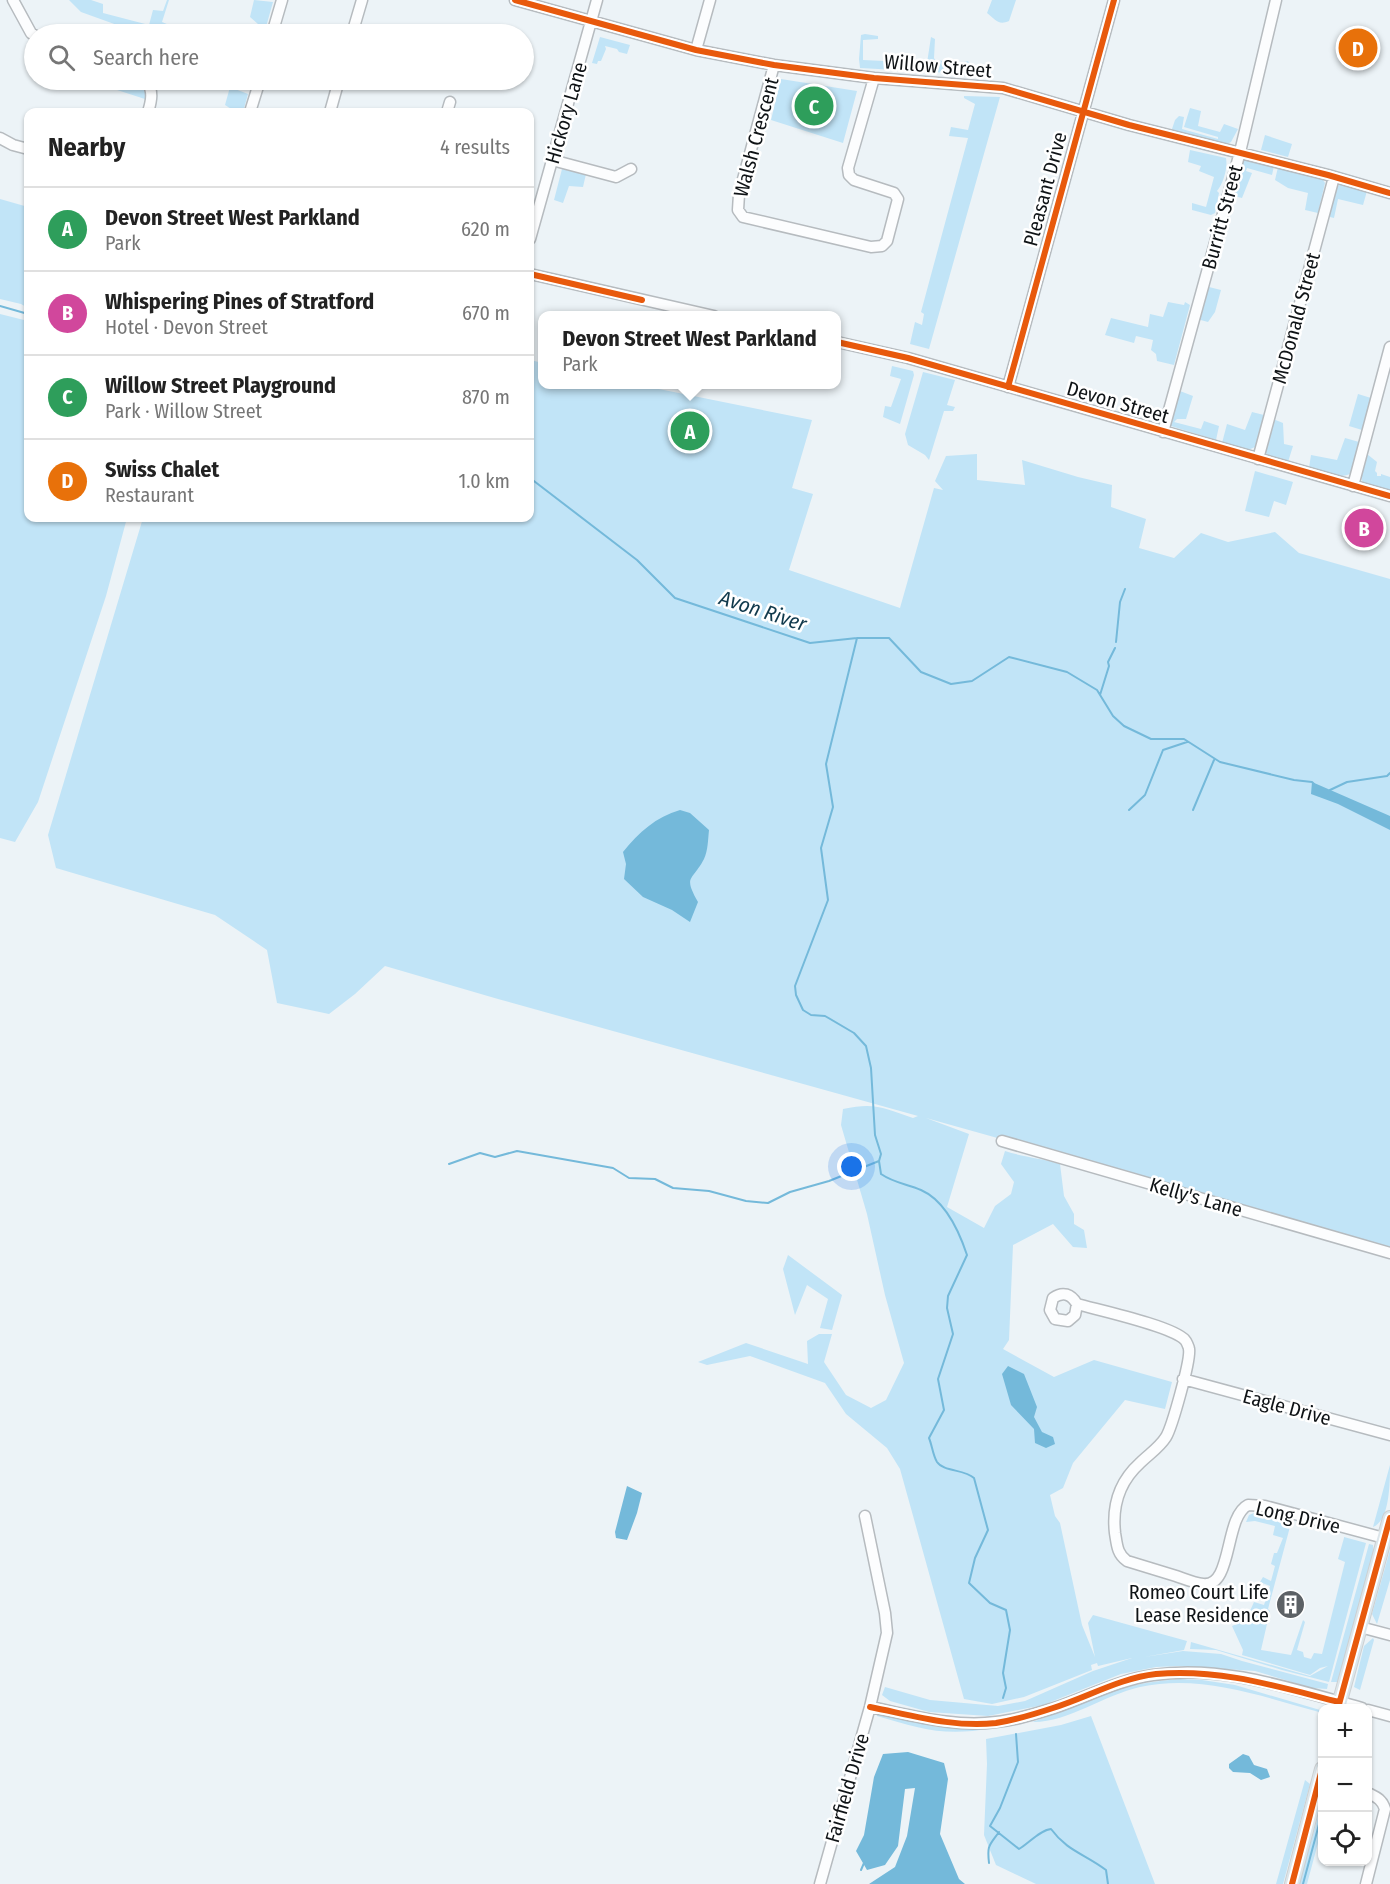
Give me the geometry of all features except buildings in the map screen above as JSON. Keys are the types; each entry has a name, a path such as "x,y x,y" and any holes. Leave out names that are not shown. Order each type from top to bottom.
{"main road":[{"path":"1338,1704 1390,1518"},
{"path":"1292,1884 1318,1790"}],"street":[{"path":"13,0 26,24"},
{"path":"275,24 282,0"},
{"path":"355,24 362,0"},
{"name":"Willow Street","path":"515,0 696,50 774,66 874,78 1003,88 1084,112 1390,193"},
{"name":"Hickory Lane","path":"534,225 597,0"},
{"path":"696,50 710,0"},
{"name":"Pleasant Drive","path":"1008,387 1114,0"},
{"name":"Burritt Street","path":"1163,432 1240,152 1276,0"},
{"name":"Walsh Crescent","path":"774,66 739,194 738,210 743,217 871,247 882,246 886,242 898,199 890,190 854,180 849,175 874,78"},
{"path":"149,108 152,90"},
{"path":"251,108 257,90"},
{"path":"331,108 336,90"},
{"path":"0,138 24,148"},
{"path":"552,160 616,177 631,168"},
{"name":"McDonald Street","path":"1258,459 1334,177"},
{"path":"534,275 695,311"},
{"name":"Devon Street","path":"841,343 908,358 1390,496"},
{"path":"1353,486 1390,347"},
{"name":"Kelly's Lane","path":"1002,1141 1390,1253"},
{"name":"Long Drive","path":"1077,1304 1166,1329 1186,1341 1189,1348 1168,1435 1160,1447 1137,1466 1126,1479 1117,1496 1113,1517 1118,1552 1121,1557 1169,1574 1210,1584 1220,1577 1238,1514 1248,1505 1264,1506 1384,1538"},
{"name":"Eagle Drive","path":"1183,1379 1390,1435"},
{"name":"Fairfield Drive","path":"820,1884 870,1707 887,1634 885,1613 864,1516"},
{"path":"1360,1627 1390,1635"},
{"path":"870,1707 968,1724 995,1723 1055,1708 1128,1679 1181,1672 1230,1675 1334,1704"},
{"path":"1372,1711 1390,1716"},
{"path":"1366,1884 1385,1809 1378,1797 1372,1795"}],"shaded area":[{"path":"69,0 91,0 103,4 103,13 145,24 114,24 81,12"},
{"path":"169,0 162,22 167,24 149,24 153,10 163,11"},
{"path":"254,0 273,2 267,24 258,24 250,17"},
{"path":"992,0 1016,0 1009,21 999,22 987,13"},
{"path":"861,35 878,36 878,39 863,40 863,60 927,63 931,37 935,39 935,60 961,63 968,61 969,74 860,68"},
{"path":"600,37 630,45 627,54 605,46 601,61 597,64 592,63"},
{"path":"781,79 857,91 843,143 771,120"},
{"path":"117,90 149,90 148,100"},
{"path":"229,90 248,94 244,108 230,108 225,105"},
{"path":"964,96 1000,97 929,349 910,344 915,322 922,325 924,314 921,312 968,138 949,136 951,127 968,130 975,104"},
{"path":"1190,108 1201,111 1198,126 1220,132 1224,124 1238,129 1231,142 1227,144 1171,132 1179,116 1184,117 1182,129 1218,139 1218,137 1184,127"},
{"path":"1265,135 1292,144 1288,157 1261,150"},
{"path":"1190,150 1226,158 1224,176 1217,191 1219,193 1215,213 1211,215 1192,210 1192,203 1206,207 1214,177 1199,171 1201,166 1188,162"},
{"path":"1242,160 1274,166 1272,175 1247,168 1246,171 1252,173 1242,198 1230,195"},
{"path":"1278,167 1321,177 1325,183 1318,213 1305,210 1308,193 1288,188 1275,180"},
{"path":"562,169 586,174 583,187 569,186 563,203 554,200"},
{"path":"1342,184 1367,191 1363,205 1338,199 1334,218 1326,216 1335,187"},
{"path":"0,199 24,206 24,306 0,299"},
{"path":"1205,286 1221,290 1215,312 1208,322 1197,319"},
{"path":"1168,302 1184,305 1185,302 1190,305 1174,365 1157,361 1156,354 1151,350 1153,340 1136,336 1134,343 1105,335 1111,318 1148,327 1150,314 1163,317"},
{"path":"0,314 24,320 24,522 126,522 106,596 38,802 15,842 0,838"},
{"path":"534,361 538,362 538,389 659,389 812,420 792,488 813,494 789,570 900,608 934,488 943,490 935,481 946,456 977,454 977,480 1025,485 1022,460 1112,485 1111,507 1146,519 1139,548 1174,558 1201,533 1228,542 1275,532 1299,553 1390,579 1390,1248 926,1118 969,1134 947,1207 984,1228 995,1206 1011,1194 1014,1182 1001,1164 1005,1151 1060,1164 1064,1196 1074,1214 1074,1224 1084,1230 1087,1248 1073,1247 1053,1224 1013,1245 1009,1340 1003,1349 1054,1377 1094,1360 1172,1382 1165,1409 1125,1400 1073,1463 1063,1488 1050,1495 1055,1516 1060,1523 1082,1625 1095,1657 1088,1623 1093,1615 1187,1641 1184,1650 1144,1657 1183,1651 1221,1654 1328,1684 1327,1689 1312,1688 1255,1671 1179,1666 1156,1667 1121,1674 1043,1705 988,1716 929,1712 890,1701 882,1695 885,1687 930,1700 998,1706 1025,1701 1093,1671 1132,1658 1098,1666 1097,1663 1091,1665 1092,1670 1024,1697 992,1704 964,1699 900,1469 887,1448 846,1414 825,1383 750,1356 707,1365 698,1362 746,1343 808,1364 807,1341 819,1334 832,1334 824,1362 846,1395 871,1408 886,1400 904,1363 885,1295 867,1214 841,1125 843,1109 854,1107 872,1106 913,1118 918,1116 385,966 329,1014 277,1003 267,950 215,915 56,868 48,835 142,522 534,522"},
{"path":"892,366 913,371 914,375 900,424 883,417 885,406 891,407 901,379 890,376"},
{"path":"923,372 955,380 947,405 955,407 953,411 944,411 929,460 908,445 905,434"},
{"path":"1180,391 1193,396 1186,419 1177,419 1174,422 1201,429 1204,421 1219,426 1216,440 1171,426 1170,422"},
{"path":"1358,394 1371,398 1362,430 1349,426"},
{"path":"1252,412 1264,415 1255,447 1248,450 1222,443 1227,424 1245,430"},
{"path":"1273,419 1283,423 1284,444 1293,446 1288,462 1268,456 1264,450"},
{"path":"1345,438 1359,442 1351,473 1336,476 1309,468 1311,455 1337,460"},
{"path":"1367,454 1377,462 1375,471 1377,476 1381,474 1390,477 1390,491 1363,483 1362,473"},
{"path":"1255,471 1293,482 1286,505 1274,501 1269,517 1245,511"},
{"path":"788,1255 842,1295 832,1330 820,1328 828,1299 807,1285 795,1315 783,1269"},
{"path":"1390,1465 1386,1509 1379,1523 1373,1527"},
{"path":"1254,1513 1291,1523 1268,1609 1270,1611 1261,1650 1291,1655 1303,1620 1305,1622 1297,1650 1303,1652 1304,1657 1311,1659 1314,1653 1322,1654 1345,1562 1338,1559 1344,1537 1366,1543 1329,1682 1216,1650 1190,1649 1191,1642 1310,1676 1328,1666 1310,1675 1242,1655 1243,1650 1232,1626 1246,1620 1254,1602 1264,1605 1270,1586 1260,1582 1263,1577 1271,1581 1275,1566 1271,1564 1274,1553 1277,1553 1283,1538 1273,1535 1275,1526 1255,1521 1246,1522 1249,1515"},
{"path":"1369,1544 1373,1545 1374,1556 1338,1680 1331,1682"},
{"path":"1390,1550 1390,1580 1377,1624 1372,1614"},
{"path":"1373,1638 1360,1690 1354,1687 1364,1646"},
{"path":"1180,1679 1235,1685 1318,1709 1318,1712 1230,1689 1185,1683 1140,1687 1059,1718 1032,1722 1120,1689"},
{"path":"877,1714 937,1727 992,1728 947,1732 920,1728 877,1716"},
{"path":"1091,1716 1155,1884 1036,1884 996,1865 984,1835 986,1739 1061,1725"},
{"path":"1305,1780 1310,1784 1283,1884 1276,1884"},
{"path":"1318,1817 1318,1843 1307,1884 1299,1884"}],"water":[{"path":"1312,782 1390,816 1390,830 1338,804 1311,794"},
{"path":"680,810 690,813 709,830 705,856 690,883 698,902 690,922 672,910 643,897 624,879 626,864 623,852 648,826"},
{"path":"1008,1366 1024,1374 1037,1407 1034,1417 1042,1432 1053,1437 1055,1444 1046,1448 1035,1443 1034,1429 1011,1405 1002,1374"},
{"path":"627,1486 642,1493 627,1540 616,1538 615,1532"},
{"path":"908,1752 944,1763 948,1779 940,1834 959,1879 965,1884 869,1884 895,1867 907,1836 915,1788 905,1789 898,1846 885,1865 867,1870 856,1851 864,1835 874,1777 883,1754"},
{"path":"1243,1754 1249,1756 1254,1765 1267,1769 1270,1777 1261,1780 1250,1773 1233,1772 1229,1764"}],"waterway":[{"name":"Avon River","path":"0,306 24,313"},
{"name":"Avon River","path":"534,481 637,560 675,598 810,643 857,638 889,638 921,672 951,684 972,681 1009,657 1067,672 1097,690 1113,716 1124,726 1151,739 1184,739 1220,762 1314,784"},
{"path":"1116,642 1120,602 1125,589"},
{"path":"857,638 826,764 833,807 821,848 828,900 795,986 796,995 803,1010 811,1015 825,1016 854,1033 866,1046 871,1068 875,1135 881,1154 879,1161 881,1174 921,1190 938,1201 956,1227 967,1255 948,1296 947,1308 953,1334 938,1379 944,1410 929,1438 936,1460 940,1465 974,1478 988,1530 975,1558 969,1583 990,1603 1006,1610 1010,1630 1003,1673 1006,1688 1003,1698"},
{"path":"1100,695 1109,666 1108,662 1115,648"},
{"path":"1129,810 1145,795 1163,750 1187,742"},
{"path":"1193,810 1214,760"},
{"path":"1330,790 1347,782 1387,776 1390,773"},
{"path":"449,1164 480,1153 495,1157 517,1151 613,1168 629,1178 655,1179 673,1188 709,1191 746,1201 768,1203 790,1192 829,1181 879,1161"},
{"path":"1016,1734 1018,1762 1000,1808 990,1826 1019,1849 1039,1834 1051,1829 1063,1842 1106,1870 1108,1884"},
{"path":"1303,1884 1318,1828"},
{"path":"989,1863 990,1846 999,1832"},
{"path":"861,1870 864,1863"}],"cycle path":[{"path":"515,0 696,50 774,65 874,78 1003,88 1129,125 1390,193"},
{"path":"1008,387 1114,0"},
{"path":"534,275 642,300"},
{"path":"841,343 908,358 1390,496"},
{"path":"1339,1704 1390,1518"},
{"path":"870,1707 948,1722 996,1723 1018,1719 1066,1704 1130,1679 1156,1674 1179,1673 1249,1680 1339,1702"},
{"path":"1292,1884 1318,1784"}],"place":[{"name":"Swiss Chalet","path":"1358,48"},
{"name":"Willow Street Playground","path":"814,106"},
{"name":"Devon Street West Parkland","path":"690,431"},
{"name":"Whispering Pines of Stratford","path":"1364,528"},
{"name":"Romeo Court Life Lease Residence","path":"1290,1604"}]}
